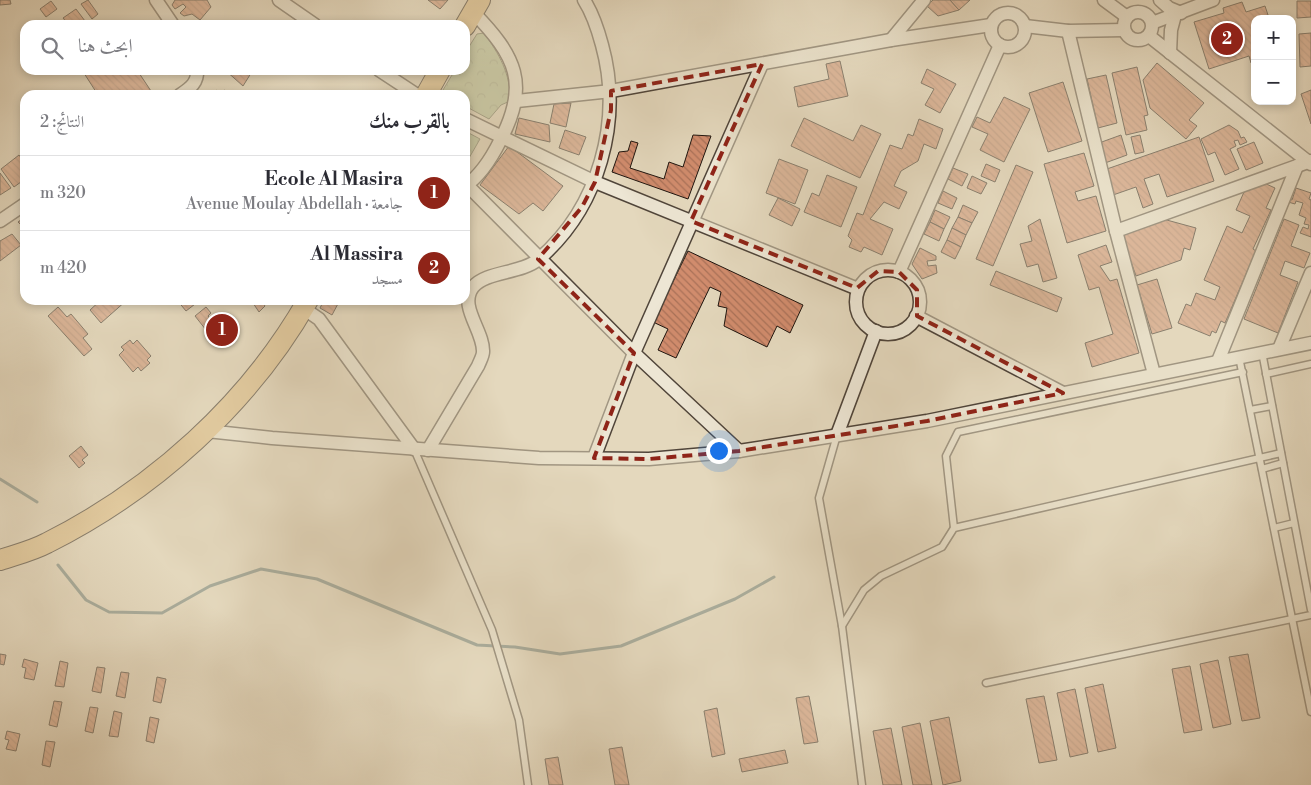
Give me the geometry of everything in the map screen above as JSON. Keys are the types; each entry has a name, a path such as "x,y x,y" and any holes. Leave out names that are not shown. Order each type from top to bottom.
{"main road":[{"path":"429,90 437,75"},
{"path":"0,560 45,544 100,513 147,480 207,431 253,379 304,305"}],"street":[{"path":"156,0 169,20"},
{"path":"279,0 308,20"},
{"path":"470,293 473,287 481,280 522,268 538,259 582,207 595,182 609,118 610,91 608,66 600,36 590,9 584,0"},
{"path":"891,40 924,0"},
{"path":"1104,0 1127,17"},
{"path":"1149,36 1150,19 1155,0"},
{"path":"1160,0 1178,14"},
{"path":"1124,30 1127,17 1135,12 1150,19 1178,14 1213,0"},
{"path":"1008,6 1019,16 1025,26 1025,32 1020,42 1010,47 1000,45 992,37 991,25 997,16 1008,6"},
{"path":"470,181 491,157 512,117 516,101 515,75 507,53 494,35 472,13"},
{"path":"1170,53 1171,30 1178,14"},
{"path":"516,101 610,91 891,40 991,25"},
{"path":"1025,26 1068,31 1124,30"},
{"path":"1124,30 1132,40 1141,41 1149,36"},
{"path":"1068,31 1116,231 1154,374"},
{"path":"1149,36 1307,163"},
{"path":"899,272 1000,45"},
{"path":"594,458 634,353 762,64"},
{"path":"188,90 192,87 198,75"},
{"path":"387,75 409,90"},
{"path":"470,121 595,182 858,289"},
{"path":"1116,231 1307,163"},
{"path":"1218,361 1307,163"},
{"path":"470,190 634,353 739,451"},
{"path":"0,221 20,207"},
{"path":"885,270 899,272 910,279 917,290 920,303 916,316 902,330 889,334 876,331 868,327 858,314 856,297 858,289 872,274 885,270"},
{"path":"1279,349 1311,273"},
{"path":"306,305 319,319 414,449"},
{"path":"428,450 478,366 483,353 482,338 468,305"},
{"path":"916,316 1063,393"},
{"path":"837,435 876,331"},
{"path":"207,431 272,438 539,458 649,459 739,451 927,421 1239,356 1311,343"}],"lane":[{"path":"1262,352 1311,610"},
{"path":"1239,356 1311,712"},
{"path":"1266,374 1311,364"},
{"path":"842,626 864,590 881,576 942,547 954,528 946,456 958,432 1243,372"},
{"path":"1250,410 1272,406"},
{"path":"837,435 819,498 842,626 862,785"},
{"path":"414,449 492,630 519,720 528,785"},
{"path":"954,528 1281,453"},
{"path":"1262,468 1283,463"},
{"path":"1274,528 1294,523"},
{"path":"986,683 1311,615"}],"highlighted area":[{"path":"762,64 691,221 857,288 878,271 899,272 917,290 917,316 1063,393 927,421 739,451 649,459 594,458 634,353 538,259 582,207 595,182 611,110 611,91"}],"green space":[{"path":"484,33 495,49 506,73 510,91 510,101 501,105 489,119 470,109 470,90 443,90 452,75 470,75 470,45 477,34"},
{"path":"470,134 480,139 470,156"}],"building":[{"path":"0,0 10,0 11,4 0,5"},
{"path":"88,0 98,14 92,19 81,4"},
{"path":"175,0 207,0 211,7 200,20 192,14 184,16 180,13 186,7 183,4 175,9 172,5"},
{"path":"428,0 448,0 440,9"},
{"path":"933,0 950,0 959,10 938,16 927,6"},
{"path":"950,0 970,0 959,10"},
{"path":"51,1 57,9 46,17 40,9"},
{"path":"1297,1 1311,1 1311,17 1297,18"},
{"path":"1242,2 1246,12 1265,6 1268,15 1251,15 1251,63 1249,56 1209,69 1194,22 1224,13 1223,8"},
{"path":"76,9 84,20 65,20 63,18"},
{"path":"1311,33 1311,66 1300,67 1299,34"},
{"path":"840,61 848,96 798,107 794,87 829,79 826,64"},
{"path":"1157,63 1204,103 1189,120 1197,126 1186,139 1150,108 1143,80"},
{"path":"1137,67 1148,115 1144,116 1147,130 1126,135 1112,73"},
{"path":"927,69 956,84 940,113 925,105 934,89 921,83"},
{"path":"85,75 140,75 150,90 95,90"},
{"path":"231,75 250,75 243,86"},
{"path":"1106,75 1117,123 1098,128 1087,79"},
{"path":"1063,82 1082,141 1048,152 1029,93"},
{"path":"1311,90 1311,124 1301,94"},
{"path":"1004,97 1030,109 1004,162 980,150 988,134 972,127 977,117 990,123"},
{"path":"571,103 566,127 550,123 554,104"},
{"path":"519,118 549,125 550,142 515,134"},
{"path":"804,118 853,141 861,125 881,134 860,178 791,146"},
{"path":"919,119 943,129 936,149 924,144 918,161 901,171 894,186 907,192 899,209 884,202 870,219 893,229 882,255 864,247 861,252 849,247 852,240 848,236 857,213 863,215 890,145 902,149 908,134 913,136"},
{"path":"1229,125 1238,131 1241,138 1244,137 1247,142 1240,145 1238,140 1234,141 1236,146 1230,149 1239,169 1225,175 1215,152 1208,155 1201,139"},
{"path":"565,130 586,137 579,155 559,148"},
{"path":"693,135 711,136 688,199 612,172 619,152 628,151 631,141 638,143 630,168 664,179 669,162 683,167"},
{"path":"1121,135 1127,155 1105,163 1099,143"},
{"path":"1140,135 1144,152 1135,154 1131,137"},
{"path":"1199,137 1214,181 1167,197 1159,174 1144,179 1153,204 1143,208 1136,187 1113,195 1104,170"},
{"path":"1254,142 1263,163 1246,170 1237,149"},
{"path":"509,146 563,186 543,211 533,203 519,214 480,185"},
{"path":"1084,153 1094,186 1075,192 1078,201 1096,196 1106,231 1067,243 1044,164"},
{"path":"19,155 20,183 14,187 1,169"},
{"path":"779,159 808,170 795,204 766,193"},
{"path":"986,164 1000,170 995,182 981,176"},
{"path":"1016,165 1033,172 993,266 976,259"},
{"path":"953,168 968,174 962,186 948,179"},
{"path":"0,173 11,188 0,195"},
{"path":"827,175 857,187 841,227 804,212 812,193 819,196"},
{"path":"972,176 987,183 981,194 967,188"},
{"path":"1264,183 1275,188 1266,208 1271,210 1253,249 1256,251 1225,323 1221,321 1216,333 1212,331 1210,336 1178,323 1186,304 1191,306 1196,293 1215,300 1220,287 1204,280 1227,226 1242,233 1250,216 1236,210 1244,192"},
{"path":"1296,188 1311,193 1309,199 1311,200 1311,237 1300,233 1303,227 1308,229 1309,225 1304,224 1306,218 1299,215 1303,203 1296,201 1295,204 1288,202 1289,199 1292,200"},
{"path":"943,191 957,198 952,209 938,203"},
{"path":"778,198 800,209 792,226 769,215"},
{"path":"963,205 978,212 972,223 958,217"},
{"path":"935,210 950,217 944,229 930,222"},
{"path":"958,217 972,223 966,235 952,228"},
{"path":"1040,219 1057,278 1043,282 1038,264 1027,267 1020,244 1032,241 1028,226"},
{"path":"1163,219 1196,228 1190,250 1184,248 1181,260 1136,276 1121,234"},
{"path":"1284,219 1299,225 1291,246 1310,253 1304,268 1285,261 1280,275 1298,282 1278,333 1244,319"},
{"path":"930,222 944,229 939,241 924,234"},
{"path":"952,228 966,235 961,247 947,240"},
{"path":"12,234 20,246 0,261 0,241"},
{"path":"947,240 961,247 955,259 941,252"},
{"path":"1106,245 1112,262 1100,266 1110,281 1117,279 1139,353 1092,367 1085,343 1113,334 1099,287 1089,290 1078,255"},
{"path":"920,248 936,256 936,260 927,261 928,266 936,265 937,273 922,279 912,264"},
{"path":"688,251 803,305 790,333 777,326 767,347 724,326 727,308 718,306 721,292 710,287 676,358 658,350 668,329 653,322"},
{"path":"996,271 1062,298 1057,312 990,285"},
{"path":"1157,279 1172,328 1152,334 1137,285"},
{"path":"96,305 121,305 101,323 90,310"},
{"path":"181,305 194,305 186,311"},
{"path":"254,305 264,305 265,306 259,312"},
{"path":"322,305 337,305 332,315 320,308"},
{"path":"58,307 67,317 71,314 88,334 83,338 92,349 84,356 48,316"},
{"path":"206,307 211,313 208,316 220,330 222,327 227,333 220,339 216,334 214,336 210,335 195,316"},
{"path":"130,340 133,344 137,340 151,356 147,360 150,363 141,371 138,367 133,372 119,355 124,350 121,347"},
{"path":"81,446 88,455 82,460 85,463 79,468 69,456"},
{"path":"0,654 6,655 4,665 0,664"},
{"path":"1248,654 1260,718 1242,721 1229,657"},
{"path":"24,659 38,663 34,680 24,678 26,668 22,667"},
{"path":"1218,660 1231,724 1213,728 1200,664"},
{"path":"60,661 68,663 64,687 55,686"},
{"path":"1190,666 1202,730 1184,733 1172,669"},
{"path":"97,667 105,668 101,693 92,691"},
{"path":"121,672 129,673 125,698 116,696"},
{"path":"157,677 166,679 161,703 153,701"},
{"path":"1103,684 1116,748 1098,752 1085,688"},
{"path":"1075,689 1088,753 1070,757 1057,693"},
{"path":"809,696 818,742 804,744 796,698"},
{"path":"1044,696 1057,760 1039,763 1026,699"},
{"path":"54,701 62,702 57,727 49,725"},
{"path":"90,707 98,708 93,733 85,731"},
{"path":"717,708 725,754 712,757 704,711"},
{"path":"114,711 122,713 118,737 109,736"},
{"path":"150,717 159,719 154,743 146,741"},
{"path":"949,717 961,781 943,785 930,721"},
{"path":"920,723 932,785 913,785 902,727"},
{"path":"891,728 902,785 883,785 873,731"},
{"path":"7,731 20,734 16,751 6,749 9,740 5,739"},
{"path":"46,741 55,742 50,767 42,765"},
{"path":"622,747 629,785 615,785 609,749"},
{"path":"785,750 788,763 742,772 739,759"},
{"path":"558,757 563,785 549,785 545,759"}],"waterway":[{"path":"0,479 37,502"},
{"path":"58,565 86,600 109,612 162,613 210,586 261,569 317,579 477,645 515,647 560,654 621,646 735,599 774,577"}],"place":[{"name":"Al Massira","path":"1227,39"},
{"name":"Ecole Al Masira","path":"222,330"}]}
